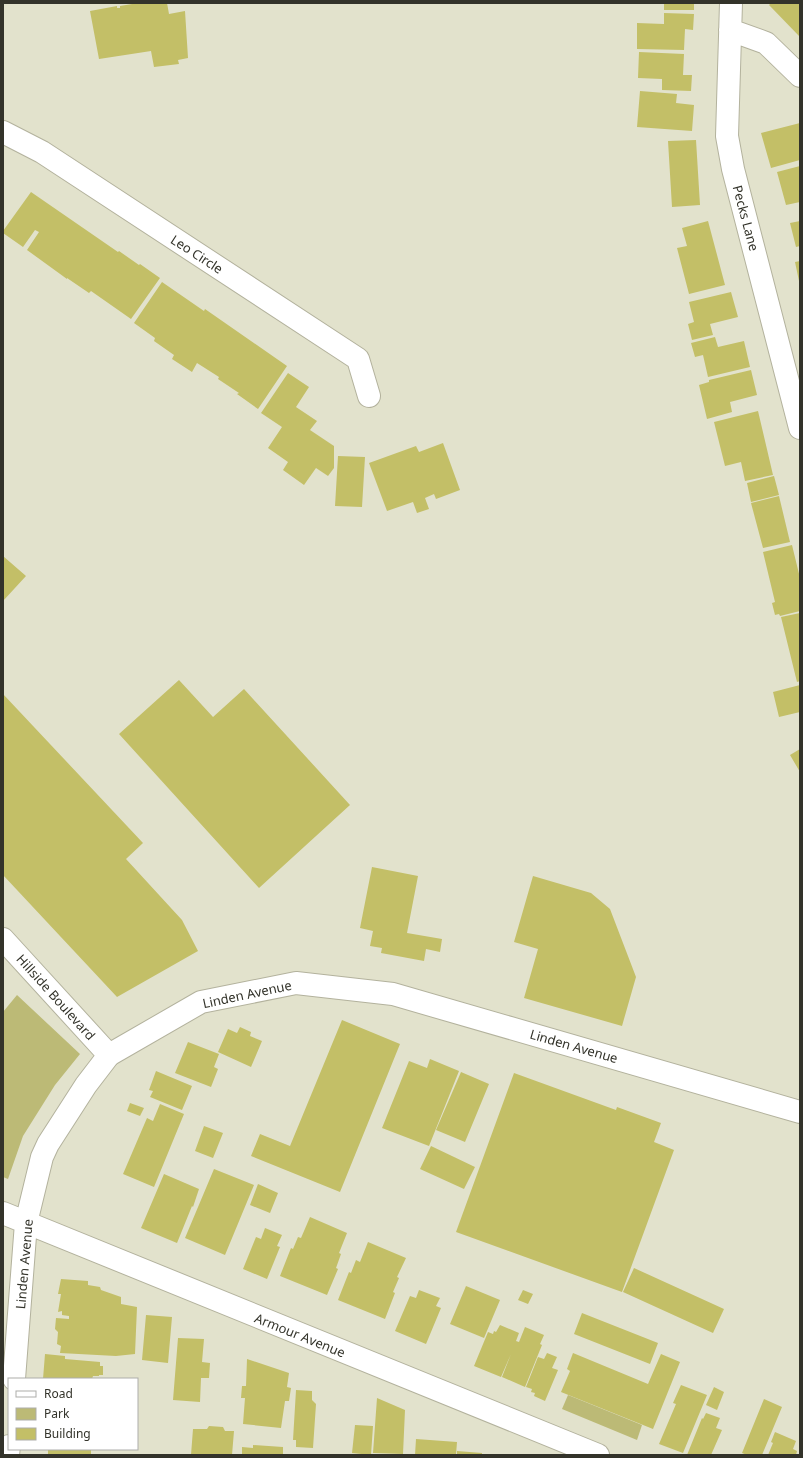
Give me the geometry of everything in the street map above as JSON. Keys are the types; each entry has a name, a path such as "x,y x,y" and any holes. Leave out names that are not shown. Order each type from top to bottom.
{"street":[{"name":"Pecks Lane","path":"731,3 727,136 733,169 800,428"},
{"path":"730,30 766,44 800,76"},
{"name":"Leo Circle","path":"3,132 42,152 358,360 369,396"},
{"name":"Hillside Boulevard","path":"3,938 109,1055"},
{"name":"Linden Avenue","path":"14,1378 26,1224 42,1157 48,1144 86,1085 109,1055 201,1002 296,983 392,994 800,1112"},
{"name":"Armour Avenue","path":"3,1213 26,1224 598,1455"}],"green space":[{"path":"17,995 80,1054 55,1085 23,1136 8,1179 3,1177 3,1012"},
{"path":"568,1395 642,1425 637,1440 562,1409"}],"building":[{"path":"138,3 167,3 169,14 185,11 188,58 178,60 179,64 154,67 151,51 99,59 90,11 117,6 117,8 120,8 120,6"},
{"path":"664,3 694,3 694,10 664,10"},
{"path":"771,3 798,3 800,5 800,37 769,5"},
{"path":"664,13 694,14 693,30 685,29 684,50 637,49 637,23 664,24"},
{"path":"639,52 684,54 683,75 692,75 691,91 662,90 662,79 638,78"},
{"path":"640,91 677,94 676,103 694,105 692,131 637,127"},
{"path":"800,123 800,160 771,168 761,133"},
{"path":"696,140 700,205 672,207 668,141"},
{"path":"800,166 800,202 786,205 777,172"},
{"path":"31,192 118,252 119,251 139,265 140,264 160,278 131,319 91,291 89,293 67,279 27,250 39,232 35,230 23,247 3,233"},
{"path":"708,221 725,285 689,294 677,248 687,246 682,228"},
{"path":"800,221 800,246 796,247 790,223"},
{"path":"800,261 800,281 799,281 795,262"},
{"path":"162,282 204,311 205,309 287,366 258,409 237,394 239,393 218,379 219,377 197,363 192,372 172,359 174,355 154,341 155,338 134,323"},
{"path":"731,292 738,317 710,324 713,335 692,340 688,324 694,322 689,302"},
{"path":"715,337 718,347 744,341 750,367 708,377 703,355 695,357 691,343"},
{"path":"751,370 757,395 730,402 732,412 707,419 699,385 709,382 709,380"},
{"path":"288,373 309,387 296,407 317,421 310,430 334,446 334,468 328,476 316,468 304,485 283,470 288,462 268,448 282,427 261,413"},
{"path":"758,411 773,475 745,481 741,462 725,466 714,422"},
{"path":"443,443 460,490 436,499 434,494 425,498 429,509 417,513 413,502 387,511 369,463 416,446 419,452"},
{"path":"338,456 365,457 362,507 335,506"},
{"path":"774,476 779,495 751,502 747,483"},
{"path":"779,496 790,542 763,548 751,503"},
{"path":"792,545 800,578 800,611 780,616 779,614 775,615 772,603 775,602 763,552"},
{"path":"3,556 26,576 3,601"},
{"path":"800,613 800,681 797,682 781,617"},
{"path":"179,680 213,717 244,689 350,805 259,888 119,734"},
{"path":"800,685 800,712 779,717 773,692"},
{"path":"3,694 143,843 126,859 182,920 198,951 117,997 3,875"},
{"path":"800,749 800,772 790,755"},
{"path":"372,867 418,876 407,933 442,939 440,952 426,949 424,961 381,953 382,948 370,946 373,931 360,928"},
{"path":"533,876 591,893 610,909 636,977 622,1026 524,998 538,949 514,942"},
{"path":"342,1020 400,1044 340,1192 251,1156 260,1134 290,1146"},
{"path":"240,1027 251,1032 250,1036 262,1041 251,1067 218,1052 228,1029 237,1033"},
{"path":"188,1042 219,1054 214,1067 218,1069 211,1087 175,1073"},
{"path":"430,1059 459,1071 429,1146 382,1128 409,1061 427,1068"},
{"path":"156,1071 192,1086 182,1110 150,1097 153,1091 149,1090"},
{"path":"461,1072 489,1084 465,1142 436,1130"},
{"path":"514,1073 616,1110 617,1107 661,1123 654,1142 674,1150 622,1292 456,1232"},
{"path":"130,1103 144,1108 140,1116 127,1111"},
{"path":"160,1104 184,1114 154,1187 123,1174 147,1118 153,1121"},
{"path":"204,1126 223,1133 213,1158 195,1151"},
{"path":"431,1146 475,1167 464,1189 420,1169"},
{"path":"214,1169 254,1185 225,1255 185,1238"},
{"path":"164,1174 199,1189 193,1207 192,1206 177,1243 141,1228"},
{"path":"258,1184 278,1193 270,1213 250,1205"},
{"path":"310,1217 347,1233 339,1253 341,1254 336,1268 338,1269 327,1295 280,1276 291,1248 293,1249 298,1237 301,1238"},
{"path":"265,1228 282,1235 277,1246 280,1247 267,1279 243,1269 256,1237 261,1239"},
{"path":"368,1242 406,1258 397,1277 399,1278 393,1292 395,1293 385,1319 338,1300 349,1272 351,1273 356,1260 360,1262"},
{"path":"634,1268 724,1309 713,1333 623,1292"},
{"path":"61,1279 88,1281 88,1285 100,1287 101,1290 121,1297 121,1304 137,1307 135,1354 116,1356 60,1353 61,1346 57,1344 58,1332 55,1329 56,1318 69,1319 69,1316 62,1315 62,1311 58,1312 61,1294 58,1294"},
{"path":"466,1286 500,1300 484,1338 450,1324"},
{"path":"419,1290 440,1298 436,1306 441,1308 426,1344 395,1331 410,1296 416,1298"},
{"path":"523,1290 533,1294 528,1304 518,1300"},
{"path":"582,1313 658,1343 650,1364 574,1334"},
{"path":"146,1315 172,1317 168,1363 142,1360"},
{"path":"500,1325 519,1333 516,1341 519,1342 525,1327 544,1335 540,1344 542,1345 525,1387 502,1377 511,1354 501,1377 474,1366 488,1332 493,1334"},
{"path":"178,1338 204,1339 202,1362 210,1363 209,1378 201,1378 200,1402 173,1400"},
{"path":"547,1353 557,1357 552,1368 558,1370 545,1401 534,1396 535,1393 531,1392 532,1389 526,1387 538,1357 544,1359"},
{"path":"573,1353 648,1384 661,1354 680,1362 653,1429 561,1392 570,1371 567,1369"},
{"path":"45,1354 65,1356 65,1359 100,1362 100,1366 103,1366 103,1375 93,1376 92,1378 43,1378"},
{"path":"247,1359 289,1373 287,1387 291,1388 289,1401 285,1401 281,1428 243,1424 245,1398 241,1398 242,1386 246,1386"},
{"path":"681,1385 707,1395 683,1453 659,1444 676,1404 673,1403"},
{"path":"714,1387 724,1392 717,1410 706,1405"},
{"path":"296,1390 312,1391 312,1400 316,1404 313,1448 296,1447 296,1440 293,1440"},
{"path":"377,1398 405,1410 403,1454 373,1453"},
{"path":"764,1399 782,1407 762,1455 747,1455 742,1453"},
{"path":"706,1413 720,1418 716,1428 722,1430 711,1455 687,1455 702,1418 703,1419"},
{"path":"355,1425 373,1426 371,1455 352,1453"},
{"path":"209,1426 223,1427 225,1431 234,1431 232,1455 191,1455 193,1429 207,1429"},
{"path":"775,1432 796,1441 793,1449 797,1451 796,1455 768,1455 773,1443 771,1442"},
{"path":"416,1439 457,1442 456,1455 415,1455"},
{"path":"253,1445 283,1447 283,1455 242,1455 242,1447 253,1448"},
{"path":"48,1450 91,1450 91,1455 48,1455"},
{"path":"457,1451 482,1453 482,1455 457,1455"}]}
